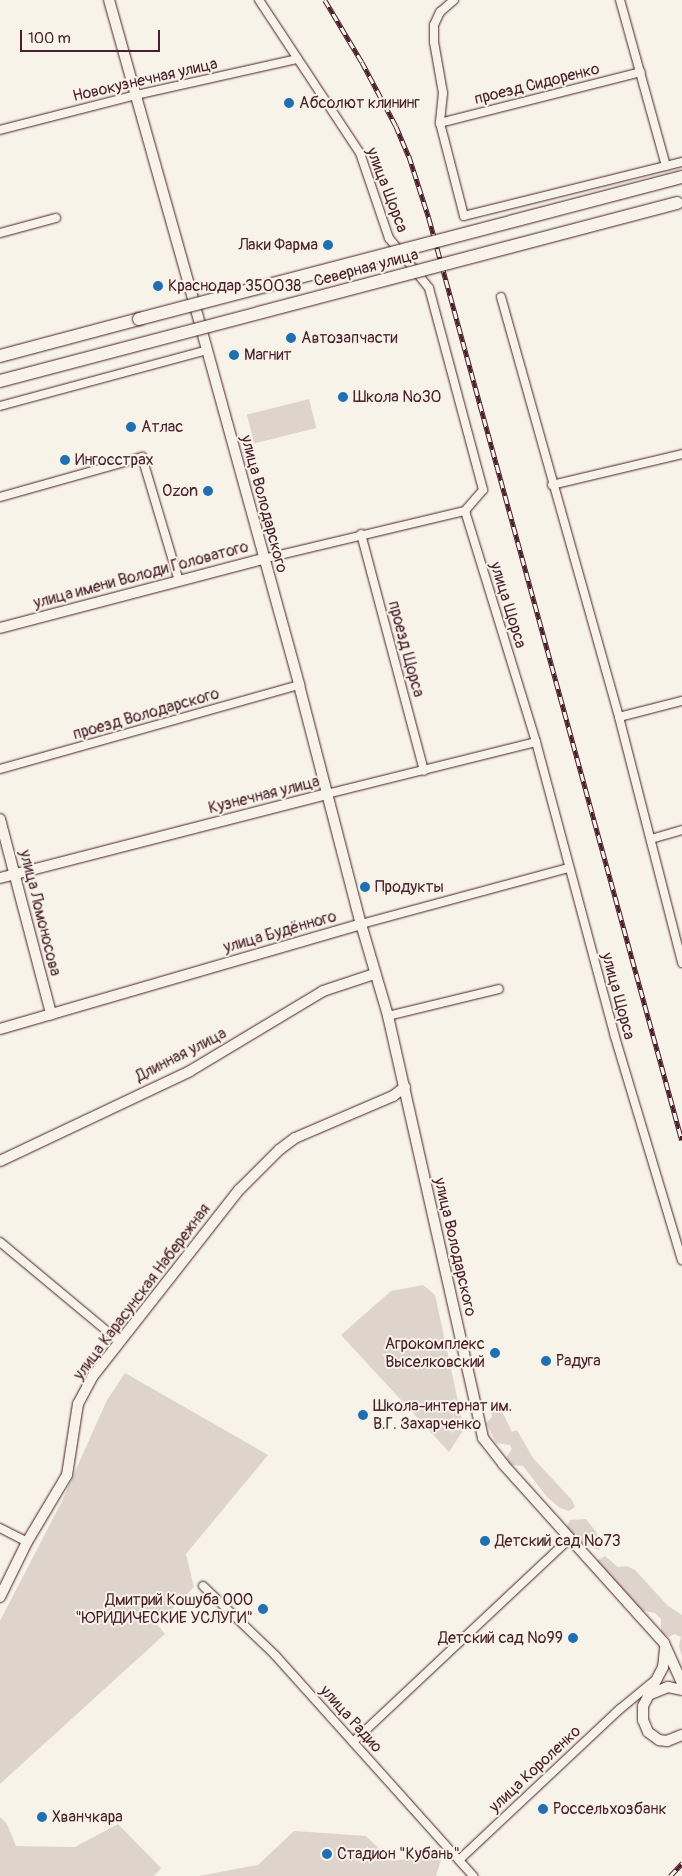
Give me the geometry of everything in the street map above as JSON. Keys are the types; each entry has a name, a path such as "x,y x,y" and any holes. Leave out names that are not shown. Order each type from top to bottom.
{"main road":[{"name":"Северная улица","path":"0,356 682,177"},
{"name":"Северная улица","path":"0,381 682,202"}],"street":[{"name":"улица Володарского","path":"109,0 299,685 374,974 388,1016 483,1438 503,1464 664,1643 682,1683"},
{"name":"улица Щорса","path":"259,0 360,153 389,238 429,288 483,490 465,511 536,742 615,1037 682,1260"},
{"path":"454,0 440,12 434,25 434,42 443,93 440,123 464,216 682,162"},
{"path":"620,0 666,166"},
{"name":"Новокузнечная улица","path":"0,130 136,95 297,59"},
{"name":"проезд Сидоренко","path":"440,123 641,72"},
{"path":"0,233 56,218"},
{"path":"501,297 552,485 620,718 682,964"},
{"path":"0,406 206,350"},
{"path":"552,485 682,454"},
{"path":"0,497 142,457 179,581"},
{"name":"улица имени Володи Головатого","path":"0,628 362,534 465,511"},
{"name":"проезд Щорса","path":"362,534 424,770"},
{"name":"проезд Володарского","path":"0,768 299,685"},
{"path":"620,718 682,701"},
{"name":"Кузнечная улица","path":"0,878 536,742"},
{"name":"улица Ломоносова","path":"0,819 51,1014"},
{"path":"651,839 682,830"},
{"name":"улица Будённого","path":"0,1029 361,924 569,868"},
{"name":"Длинная улица","path":"0,1161 190,1072 295,1006 323,991 374,974"},
{"path":"388,1016 499,989"},
{"name":"улица Карасунская Набережная","path":"0,1597 27,1542 67,1475 78,1404 93,1376 119,1341 239,1190 279,1150 295,1138 393,1096 405,1087"},
{"path":"0,1242 119,1341"},
{"path":"0,1528 27,1542"},
{"path":"353,1742 570,1538"},
{"name":"улица Радио","path":"203,1586 275,1655 473,1876"},
{"path":"664,1643 665,1656 659,1677 647,1696 642,1713 648,1732 659,1740 667,1741 682,1735"},
{"name":"улица Короленко","path":"459,1860 630,1700 659,1677"},
{"path":"647,1696 668,1687 682,1690"},
{"name":"улица Короленко","path":"630,1700 647,1696"}],"shaded area":[{"path":"309,399 316,428 254,444 247,414"},
{"path":"423,1285 435,1295 464,1429 449,1452 341,1335 391,1291"},
{"path":"125,1373 268,1455 186,1554 194,1587 157,1624 165,1634 0,1784 0,1621 61,1503 107,1400"},
{"path":"497,1401 512,1432 517,1430 533,1458 572,1500 575,1507 569,1511 560,1508 547,1497 523,1466 510,1465 506,1458 512,1449 510,1445 496,1443 486,1423 492,1417 490,1405"},
{"path":"586,1519 600,1541 599,1550 581,1543 566,1528 570,1520"},
{"path":"605,1556 618,1567 627,1566 635,1570 667,1605 682,1615 682,1657 679,1646 681,1637 675,1634 669,1637 661,1632 661,1619 655,1613 640,1610 596,1561"},
{"path":"0,1817 7,1824 16,1846 75,1847 118,1824 161,1868 154,1876 0,1876"},
{"name":"Стадион \"Кубань\"","path":"294,1831 366,1836 392,1861 428,1856 438,1847 441,1852 441,1860 436,1876 199,1876 258,1865"}],"railway":[{"path":"325,0 362,62 396,126 409,156 429,218 682,1140"},
{"path":"670,1876 682,1863"}],"place":[{"name":"Абсолют клининг","path":"289,103"},
{"name":"Лаки Фарма","path":"328,245"},
{"name":"Краснодар 350038","path":"158,286"},
{"name":"Автозапчасти","path":"291,338"},
{"name":"Магнит","path":"234,355"},
{"name":"Школа №30","path":"343,397"},
{"name":"Атлас","path":"131,427"},
{"name":"Ингосстрах","path":"65,460"},
{"name":"Ozon","path":"208,491"},
{"name":"Продукты","path":"365,887"},
{"name":"Агрокомплекс Выселковский","path":"495,1353"},
{"name":"Радуга","path":"546,1361"},
{"name":"Школа-интернат им. В.Г. Захарченко","path":"363,1415"},
{"name":"Детский сад №73","path":"485,1541"},
{"name":"Дмитрий Кошуба ООО \"ЮРИДИЧЕСКИЕ УСЛУГИ\"","path":"263,1609"},
{"name":"Детский сад №99","path":"573,1638"},
{"name":"Россельхозбанк","path":"543,1809"},
{"name":"Хванчкара","path":"42,1817"},
{"name":"Стадион \"Кубань\"","path":"327,1854"}]}
